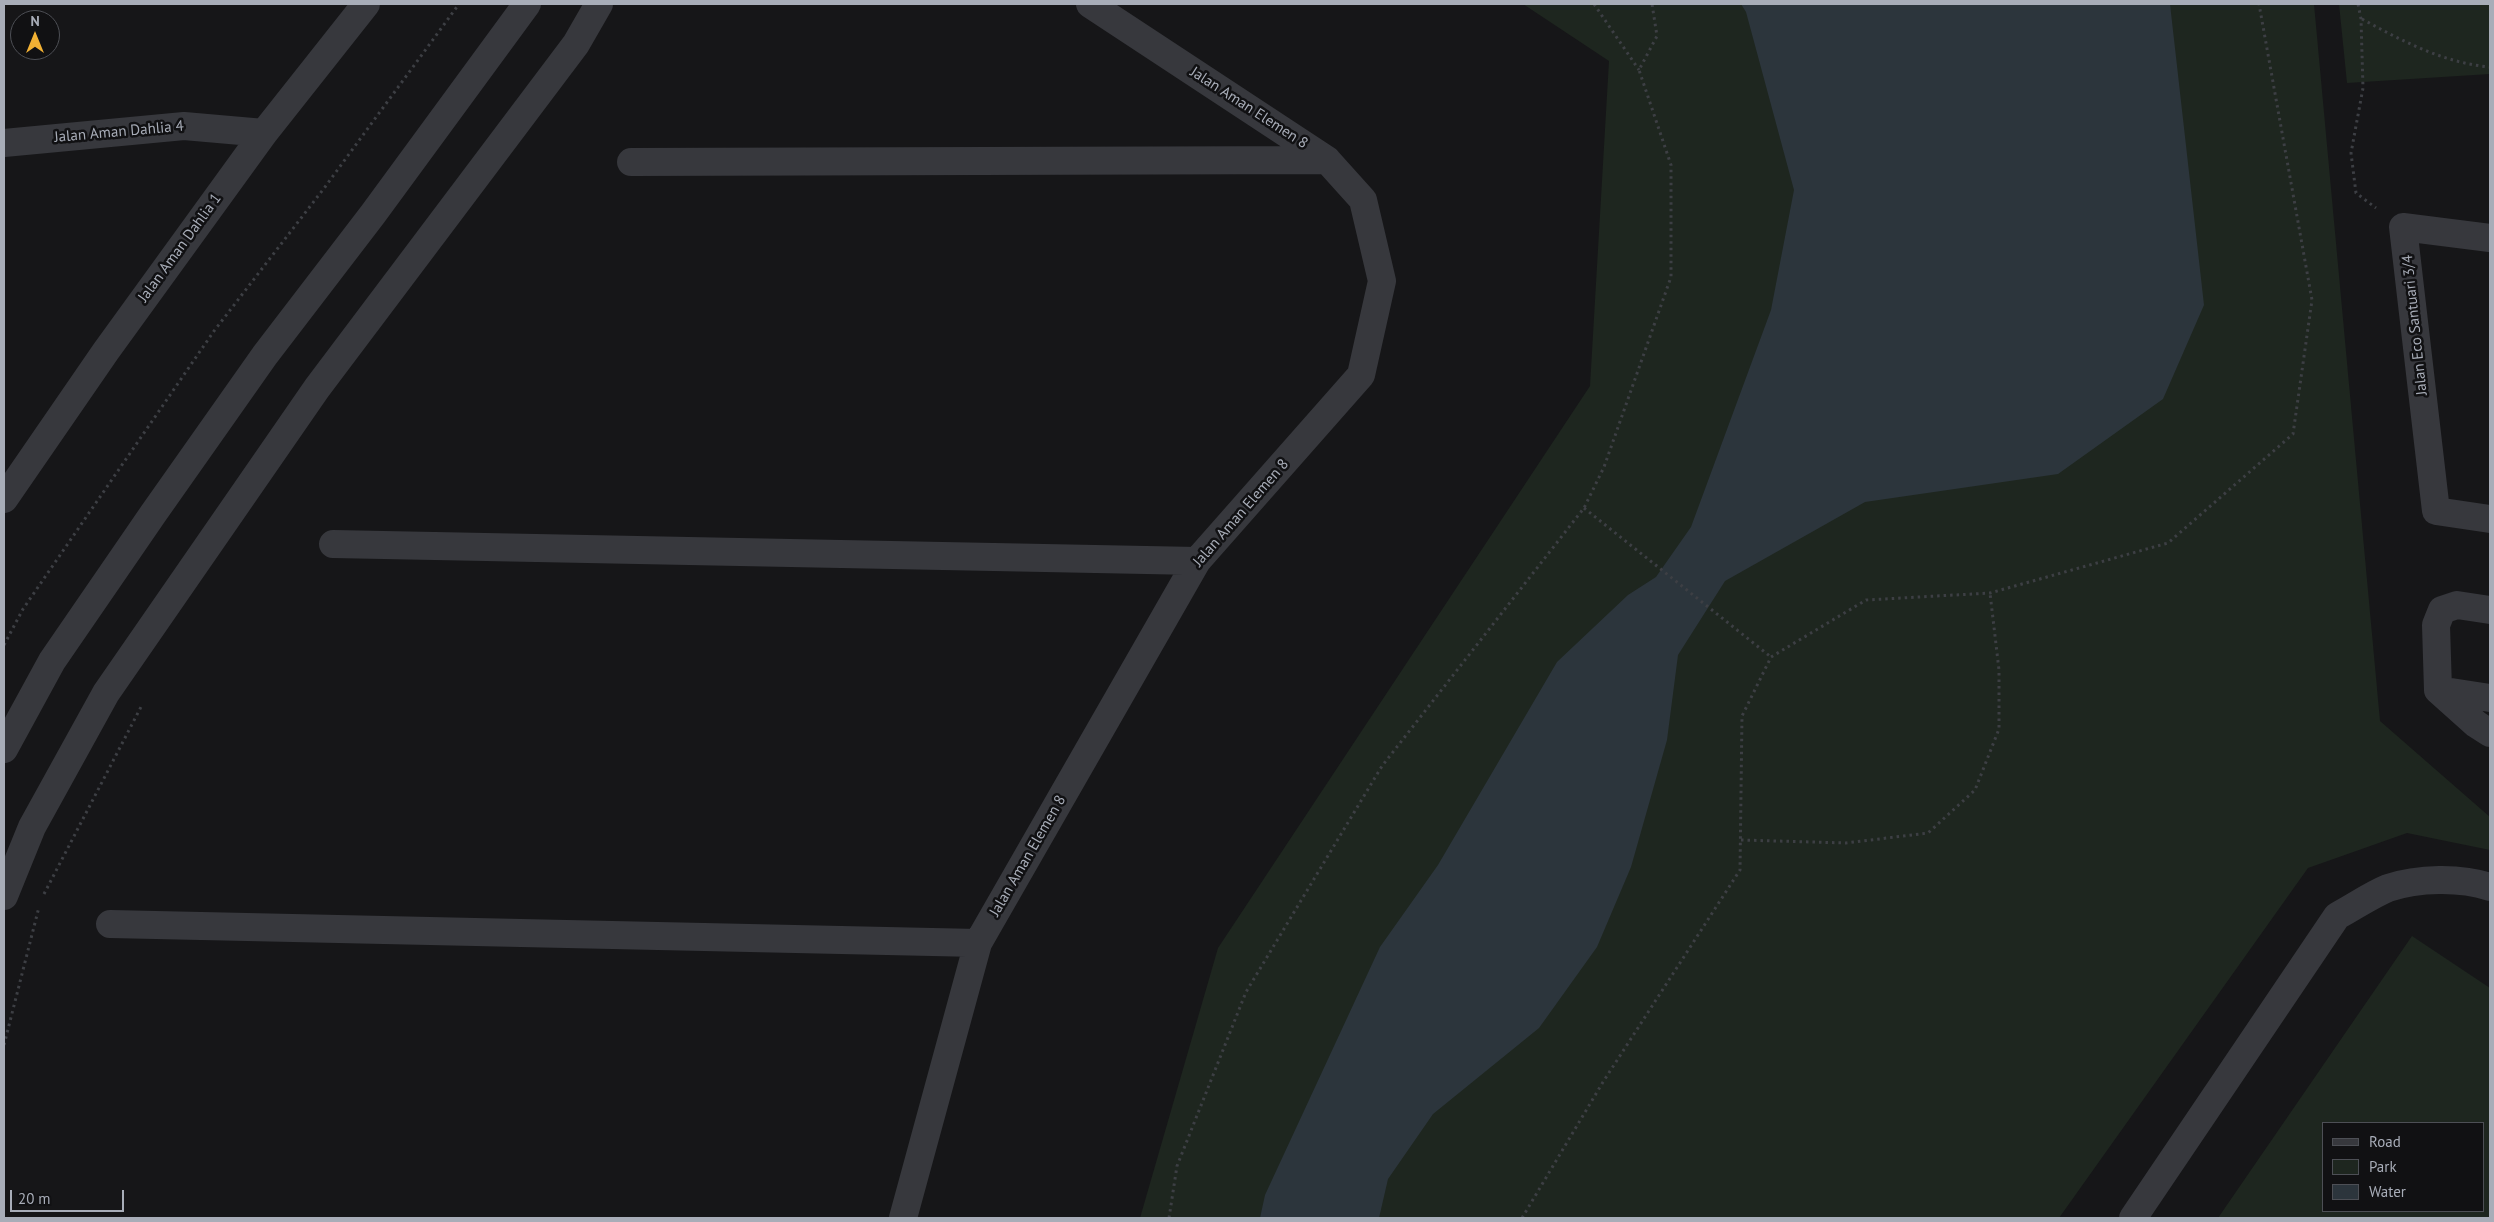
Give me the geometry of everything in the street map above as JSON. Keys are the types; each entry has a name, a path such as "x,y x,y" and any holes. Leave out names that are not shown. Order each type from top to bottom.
{"street":[{"name":"Jalan Aman Dahlia 1","path":"4,499 106,351 264,133 366,4"},
{"path":"4,749 52,661 153,514 266,355 373,214 527,4"},
{"path":"4,896 32,827 106,693 317,388 576,44 599,4"},
{"name":"Jalan Aman Elemen 8","path":"903,1218 978,943 1197,561 1361,375 1382,280 1363,200 1327,160 1090,4"},
{"name":"Jalan Aman Dahlia 4","path":"4,142 184,126 264,133"},
{"path":"631,162 1327,160"},
{"path":"2404,227 2490,238"},
{"name":"Jalan Eco Santuari 3/4","path":"2404,227 2436,511 2490,519"},
{"path":"333,544 1197,561"},
{"path":"2490,610 2457,605 2442,610 2436,625 2438,690 2490,733"},
{"path":"2438,690 2490,698"},
{"path":"2133,1218 2337,916 2388,888 2422,882 2473,881 2490,887"},
{"path":"110,924 978,943"}],"path":[{"path":"4,645 23,609 214,331 325,187 459,4"},
{"path":"1169,1218 1177,1166 1246,992 1382,766 1584,508 1604,467 1671,277 1671,165 1639,70 1594,4"},
{"path":"1639,70 1657,36 1652,4"},
{"path":"1522,1218 1603,1082 1740,870 1742,716 1771,657 1866,600 1990,593 2168,543 2293,434 2312,300 2259,4"},
{"path":"2358,4 2361,19 2363,88 2351,153 2356,194 2404,227"},
{"path":"2361,19 2407,43 2449,59 2466,65 2490,67"},
{"path":"1584,508 1771,657"},
{"path":"1741,840 1846,843 1928,833 1975,790 1999,729 1999,670 1990,593"},
{"path":"4,1045 40,902 144,702"}],"green space":[{"path":"1523,4 2314,4 2380,721 2490,817 2490,850 2407,833 2308,868 2059,1218 1140,1218 1218,948 1590,386 1609,61"},
{"path":"2339,4 2490,4 2490,74 2347,83"},
{"path":"2412,936 2490,988 2490,1218 2218,1218"}],"water":[{"path":"1741,4 2170,4 2204,305 2163,399 2058,474 1865,502 1725,581 1678,655 1667,740 1631,867 1597,947 1539,1028 1433,1114 1388,1179 1379,1218 1260,1218 1265,1195 1380,947 1438,865 1557,662 1628,595 1656,577 1691,527 1771,310 1794,190 1746,12"}]}
